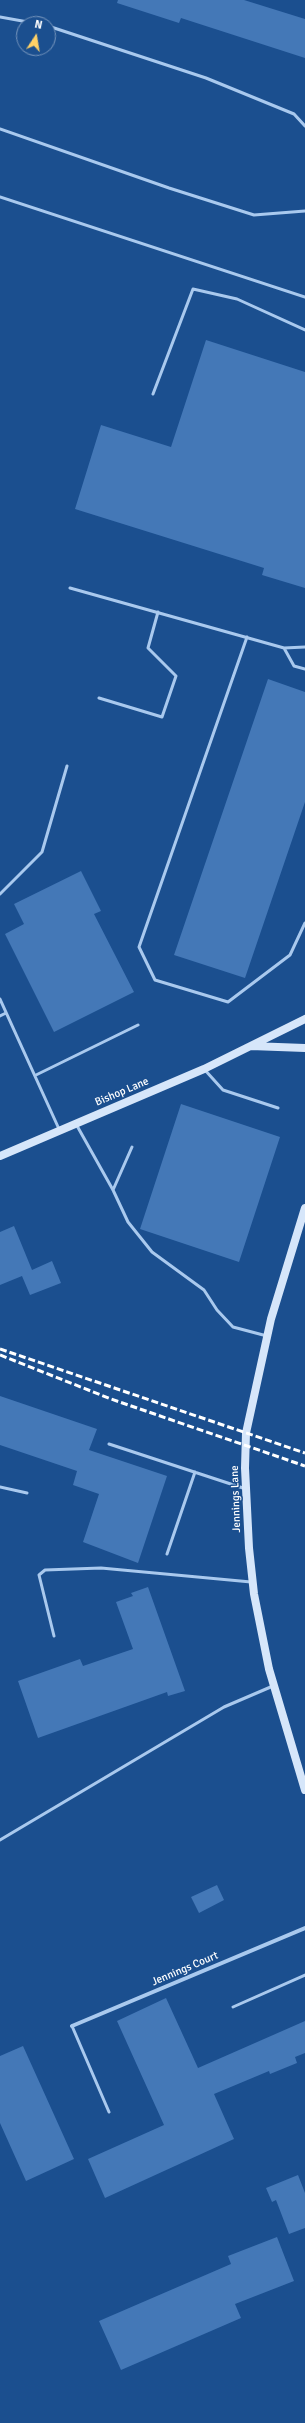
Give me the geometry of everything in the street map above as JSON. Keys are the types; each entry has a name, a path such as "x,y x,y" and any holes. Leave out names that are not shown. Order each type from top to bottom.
{"street":[{"name":"Bishop Lane","path":"0,1156 204,1069 305,1019"},
{"name":"Bishop Lane","path":"250,1046 305,1048"},
{"name":"Jennings Lane","path":"305,1208 267,1336 246,1433 246,1489 253,1582 274,1686 305,1790"},
{"name":"Jennings Court","path":"72,2026 305,1928"}],"lane":[{"path":"0,17 16,20"},
{"path":"56,29 206,78 294,114 305,126"},
{"path":"0,129 169,188 254,215 305,211"},
{"path":"0,197 305,297"},
{"path":"153,394 193,289 237,299 305,330"},
{"path":"70,588 284,648 305,648"},
{"path":"99,698 162,717 176,676 148,648 158,612"},
{"path":"247,637 139,947 155,980 228,1002 290,955 305,923"},
{"path":"284,648 294,666 305,669"},
{"path":"0,894 42,852 68,766"},
{"path":"0,1000 36,1075 60,1131"},
{"path":"0,1016 6,1013"},
{"path":"36,1075 138,1025"},
{"path":"204,1069 223,1090 278,1108"},
{"path":"76,1124 113,1190 128,1222 152,1252 204,1290 217,1310 233,1327 267,1336"},
{"path":"113,1190 132,1147"},
{"path":"108,1444 246,1489"},
{"path":"167,1554 195,1472"},
{"path":"0,1487 27,1493"},
{"path":"54,1636 39,1575 45,1570 102,1568 253,1582"},
{"path":"0,1840 224,1707 274,1686"},
{"path":"233,2007 305,1976"},
{"path":"72,2026 109,2112"}],"building":[{"path":"118,0 244,0 305,19 305,58 181,18 179,23 117,3"},
{"path":"206,340 305,372 305,588 262,575 264,568 75,509 101,425 171,447"},
{"path":"268,679 305,692 305,802 245,978 174,955"},
{"path":"81,871 101,911 94,914 134,992 54,1032 5,934 24,924 14,904"},
{"path":"181,1104 280,1137 239,1262 140,1229"},
{"path":"14,1226 32,1270 52,1261 61,1283 30,1295 22,1276 0,1285 0,1232"},
{"path":"0,1396 97,1429 89,1450 167,1476 138,1563 83,1542 99,1494 73,1485 77,1471 0,1445"},
{"path":"148,1587 185,1691 168,1696 167,1692 38,1738 18,1681 80,1659 83,1666 133,1649 116,1602 133,1596 131,1593"},
{"path":"217,1885 224,1900 199,1913 191,1897"},
{"path":"166,1998 198,2068 305,2021 305,2053 295,2057 297,2063 270,2074 269,2071 214,2094 234,2139 105,2198 88,2159 164,2125 117,2021"},
{"path":"23,2046 74,2159 26,2181 0,2123 0,2056"},
{"path":"298,2175 305,2193 305,2228 289,2234 276,2200 272,2202 266,2188"},
{"path":"277,2237 294,2281 235,2304 241,2318 121,2370 99,2321 231,2264 228,2256"}],"railway":[{"path":"0,1349 305,1453"},
{"path":"0,1355 111,1399 305,1466"}]}
